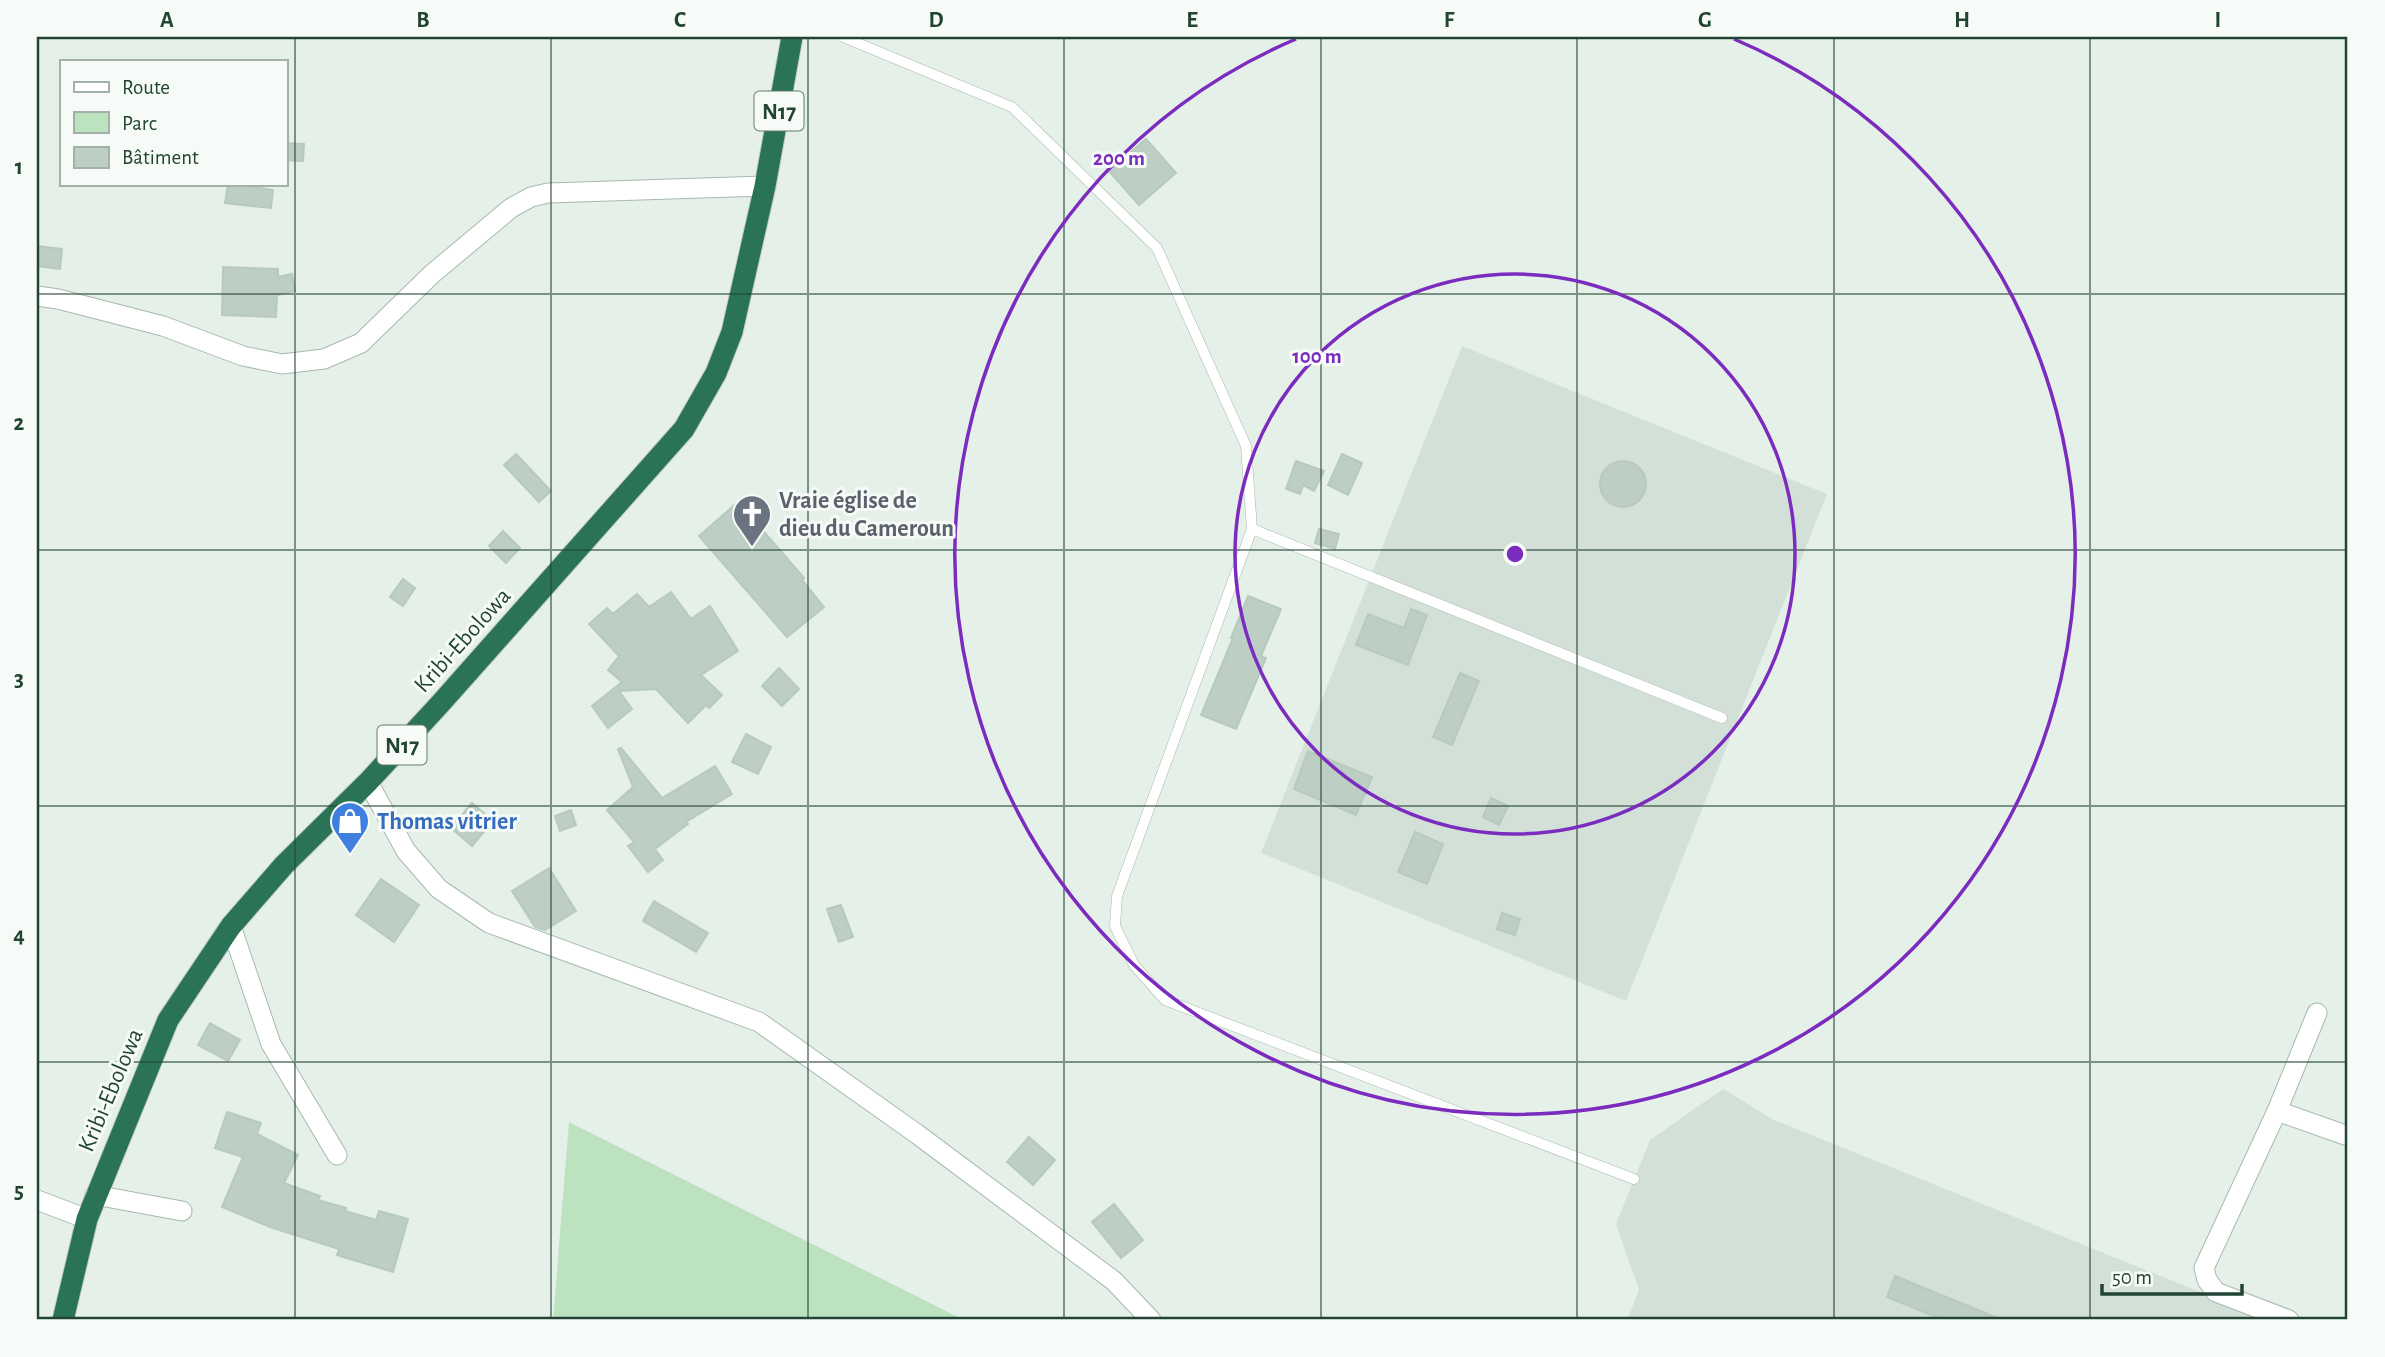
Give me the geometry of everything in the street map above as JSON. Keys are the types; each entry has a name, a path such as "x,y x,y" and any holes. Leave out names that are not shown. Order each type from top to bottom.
{"highway":[{"name":"Kribi-Ebolowa","path":"63,1320 95,1195 168,1020 231,926 285,865 368,782 440,704 684,429 716,373 732,332 765,186 792,37"}],"street":[{"path":"37,296 163,326 243,356 282,364 324,359 361,344 432,274 511,208 531,197 548,193 765,186"},
{"path":"368,782 406,851 439,889 489,923 759,1022 917,1134 1114,1281 1151,1320"},
{"path":"231,926 271,1044 337,1155"},
{"path":"2289,1320 2216,1292 2207,1280 2204,1268 2207,1256 2277,1111 2317,1013"},
{"path":"2277,1111 2348,1136"},
{"path":"95,1195 182,1211"},
{"path":"37,1200 87,1219"}],"lane":[{"path":"843,37 1012,107 1157,248 1246,446 1252,529 1117,896 1115,926 1134,965 1165,1000 1634,1179"},
{"path":"1252,529 1722,718"}],"shaded area":[{"path":"1462,346 1827,494 1626,1001 1261,853"},
{"path":"1723,1089 1774,1120 2270,1320 1627,1320 1639,1290 1616,1224 1650,1140"}],"green space":[{"path":"569,1122 964,1320 553,1320"}],"building":[{"path":"1146,139 1176,173 1139,205 1109,171"},
{"path":"287,143 304,144 303,161 287,160"},
{"path":"228,186 254,186 273,190 271,208 225,203"},
{"path":"37,246 62,249 60,269 37,266"},
{"path":"223,267 278,269 278,277 292,274 295,291 277,295 276,317 222,315"},
{"path":"516,454 551,491 539,502 504,465"},
{"path":"1342,454 1362,463 1348,495 1328,485"},
{"path":"1296,461 1324,471 1314,491 1303,485 1300,494 1286,489"},
{"path":"1623,461 1639,468 1646,484 1639,500 1623,507 1607,500 1600,484 1607,468"},
{"path":"738,502 804,578 802,580 824,607 787,637 699,536"},
{"path":"1319,529 1339,534 1335,549 1315,543"},
{"path":"503,531 520,548 506,563 489,546"},
{"path":"403,579 415,588 403,606 390,597"},
{"path":"671,592 691,619 710,606 738,651 701,675 722,695 709,708 706,705 688,723 656,689 619,691 632,709 608,728 592,706 622,682 608,670 619,656 589,624 607,608 613,614 637,594 649,607"},
{"path":"1248,596 1281,609 1261,656 1266,658 1236,729 1201,715"},
{"path":"1411,609 1427,615 1408,665 1356,645 1368,614 1404,628"},
{"path":"779,668 799,689 782,706 762,686"},
{"path":"1460,673 1479,681 1452,745 1433,737"},
{"path":"746,734 771,747 758,774 732,762"},
{"path":"621,748 662,798 715,766 732,794 686,822 688,824 655,849 663,860 648,872 628,846 634,842 607,810 633,787 618,749"},
{"path":"1308,751 1372,777 1356,815 1294,789"},
{"path":"1491,798 1508,806 1499,825 1483,817"},
{"path":"472,803 493,821 472,846 451,828"},
{"path":"571,810 576,825 560,831 555,816"},
{"path":"1415,832 1443,844 1427,884 1398,872"},
{"path":"549,868 576,911 545,930 535,927 512,891"},
{"path":"381,879 419,905 394,942 356,915"},
{"path":"654,901 708,933 696,952 643,921"},
{"path":"841,905 853,937 839,942 827,909"},
{"path":"1502,913 1520,919 1515,935 1497,929"},
{"path":"210,1023 240,1040 228,1061 198,1045"},
{"path":"227,1112 261,1123 257,1134 298,1155 284,1183 320,1196 318,1200 346,1208 345,1211 376,1220 379,1211 408,1219 393,1272 337,1255 339,1249 270,1227 222,1207 243,1157 215,1148"},
{"path":"1029,1137 1055,1160 1033,1185 1007,1162"},
{"path":"1114,1204 1143,1240 1121,1258 1092,1222"},
{"path":"1895,1276 2002,1320 1943,1320 1887,1297"}],"place":[{"name":"Vraie église de dieu du Cameroun","path":"752,548"},
{"name":"Thomas vitrier","path":"350,855"}]}
